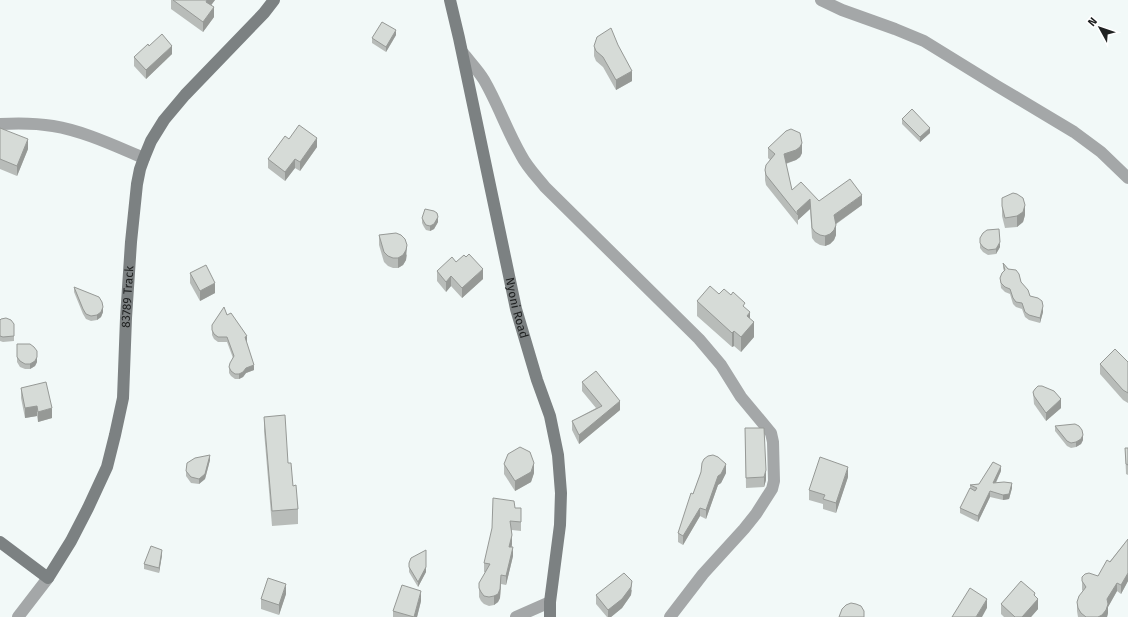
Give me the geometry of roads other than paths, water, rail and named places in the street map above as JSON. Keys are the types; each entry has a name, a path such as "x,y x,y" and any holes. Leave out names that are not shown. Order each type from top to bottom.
{"street":[{"name":"83789 Track","path":"18,617 48,578 71,541 107,467 123,398 126,318 131,242 137,184 140,169 151,141 164,120 185,95 264,13 274,0"},
{"name":"Nyoni Road","path":"450,0 463,53 516,309 537,380 550,416 558,455 561,493 560,525 550,602 550,617"},
{"path":"821,0 842,10 924,41 1074,132 1101,152 1128,178"},
{"path":"463,53 484,81 509,134 521,156 531,170 550,192 699,339 721,365 741,398 771,433 773,442 774,481 772,490 744,530 703,574 670,617"},
{"path":"0,124 26,123 54,126 84,135 144,158"},
{"path":"0,542 48,578"},
{"path":"516,617 550,602"}]}
